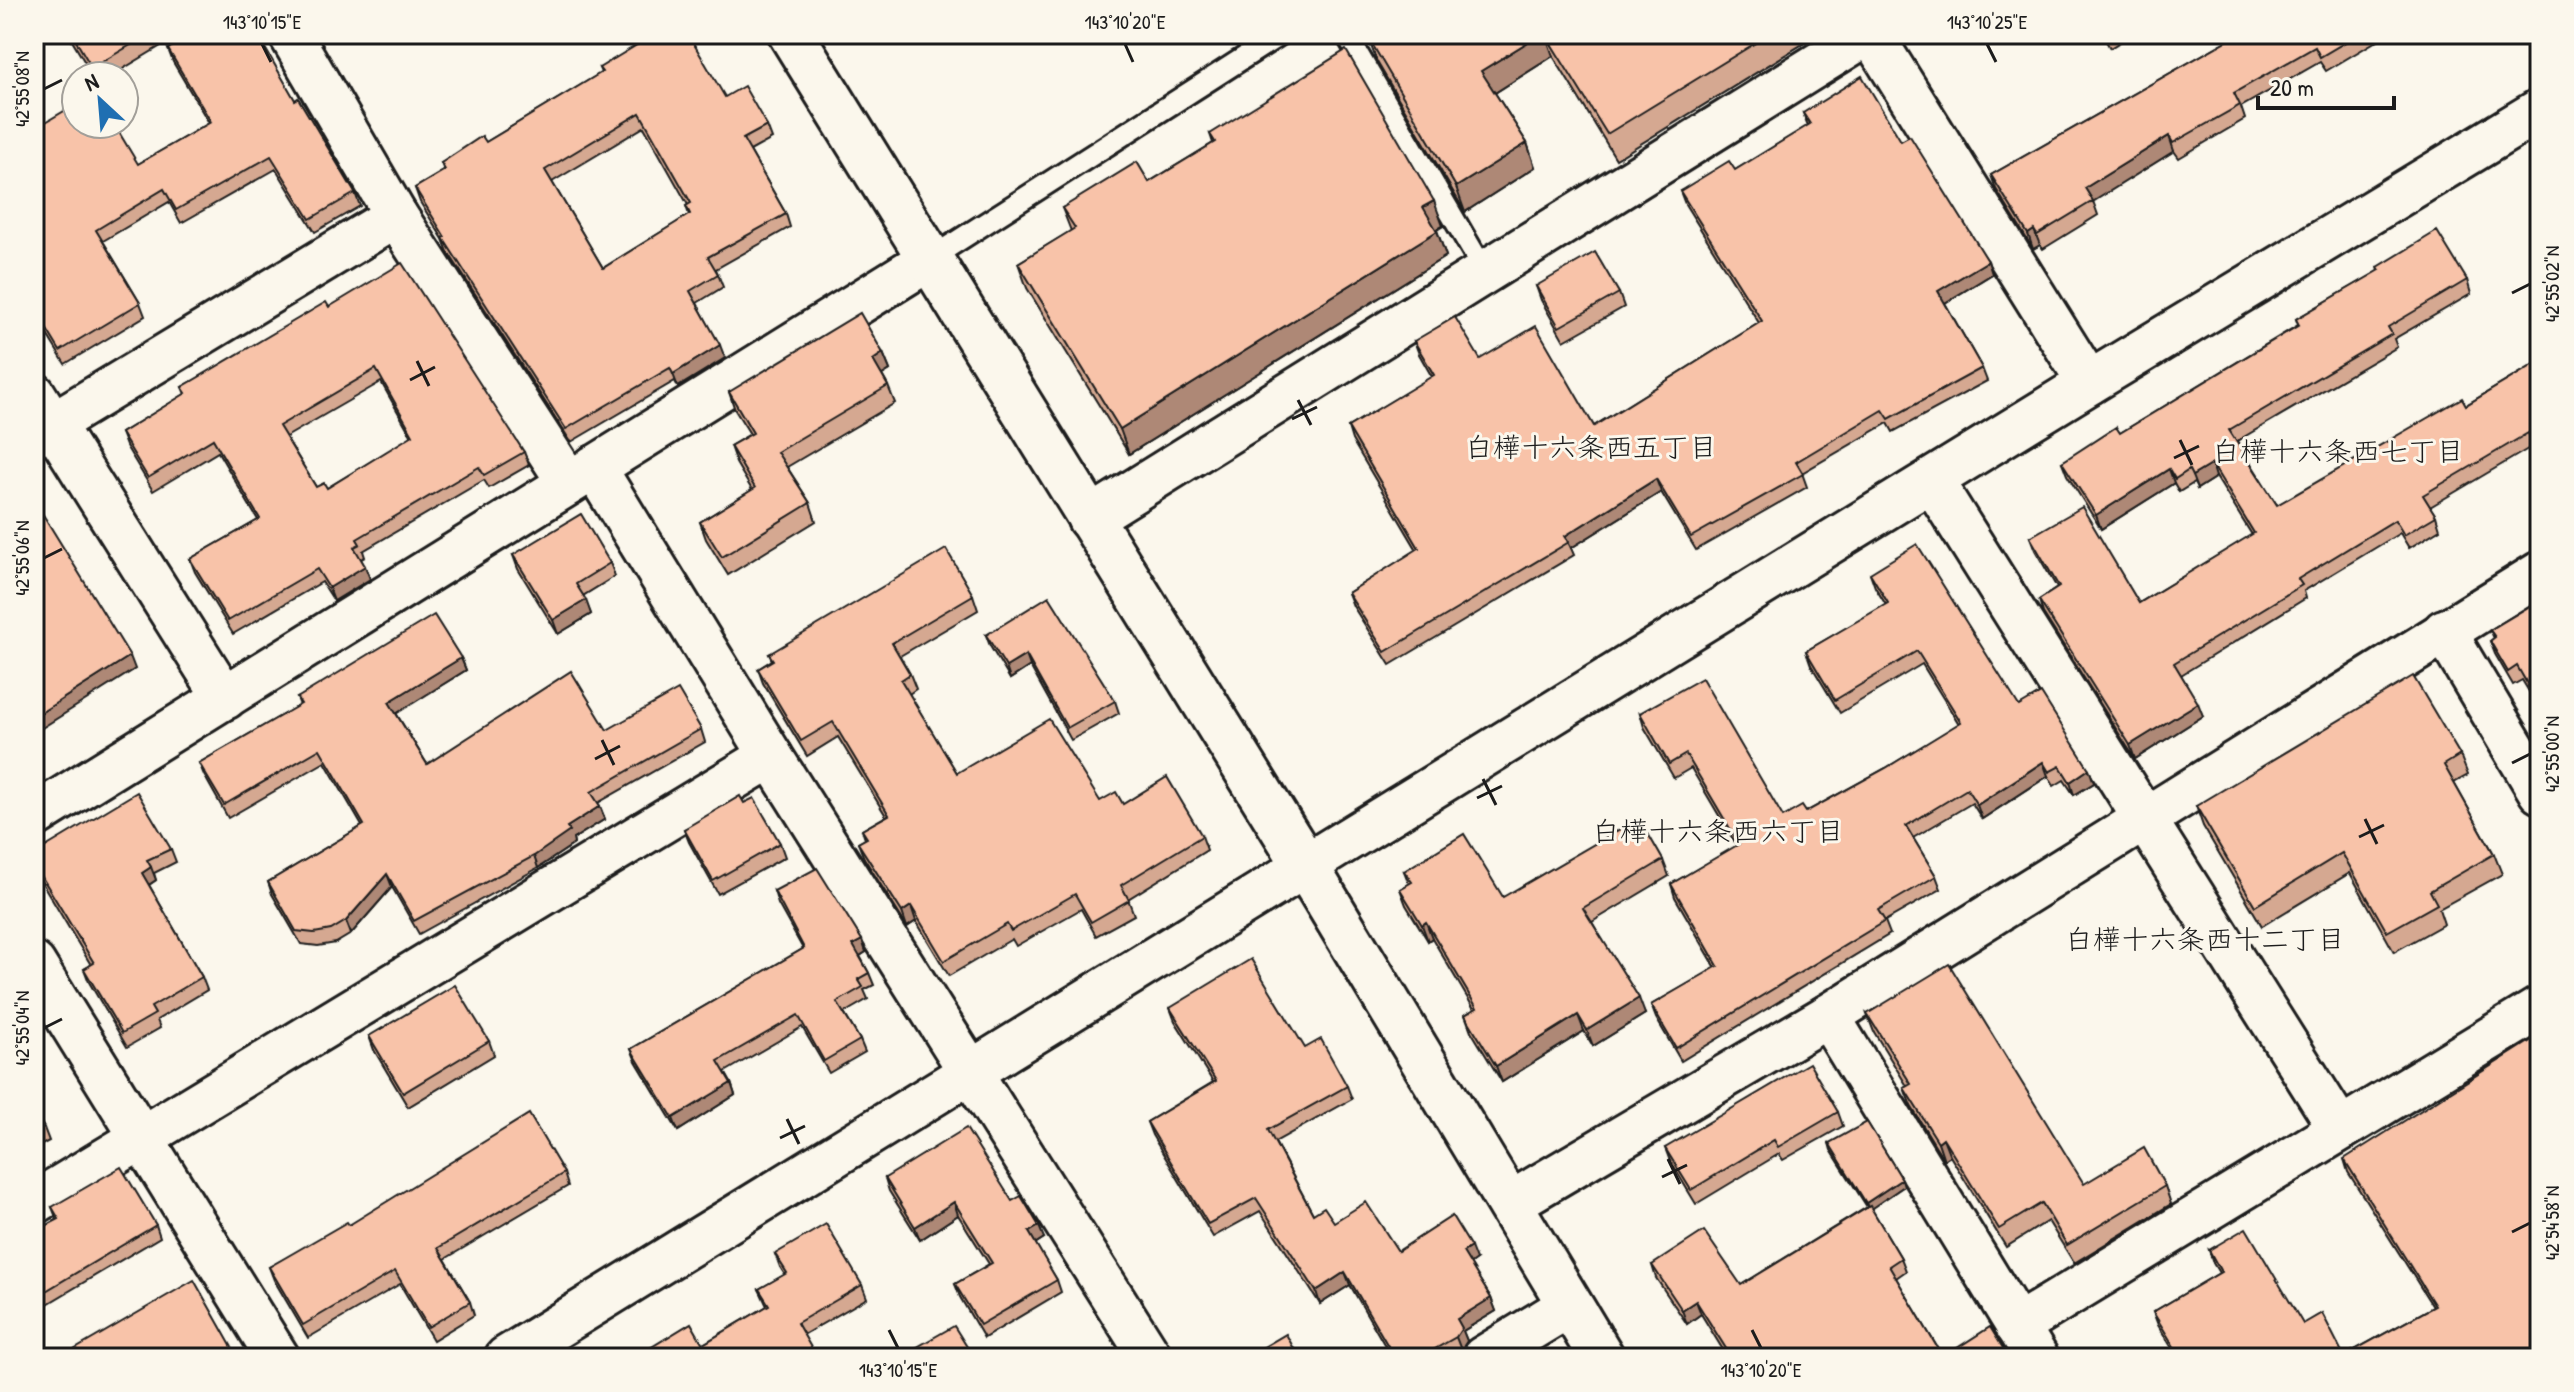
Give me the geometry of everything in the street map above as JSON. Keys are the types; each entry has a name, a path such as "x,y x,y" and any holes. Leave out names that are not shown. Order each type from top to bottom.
{"street":[{"path":"290,34 396,216 582,475 771,756 1151,1358"},
{"path":"791,34 928,260 1307,868 1602,1358"},
{"path":"1089,519 1869,34 2089,383"},
{"path":"506,1358 1307,868 2089,383 2540,111"},
{"path":"225,698 40,417 396,216"},
{"path":"34,816 928,260"},
{"path":"1932,481 2340,1129"},
{"path":"1509,1204 1828,1016 2540,573"},
{"path":"2444,631 2540,792"},
{"path":"34,1203 771,756"},
{"path":"34,964 278,1358"},
{"path":"1828,1016 2027,1342 2340,1129 2540,1008"},
{"path":"1483,1358 1570,1305"}],"lane":[{"path":"928,260 1281,34"},
{"path":"1346,34 1485,272"}],"building":[{"path":"72,34 149,34 105,60 87,60"},
{"path":"194,34 257,34 355,193 310,219 271,156 176,210 164,189 96,230 140,303 60,351 34,308 38,304 34,298 34,129 60,114 60,140 124,140 138,164 211,122 168,49"},
{"path":"655,34 688,34 725,97 744,86 767,126 743,139 786,214 708,257 718,274 690,291 720,345 673,374 670,368 566,429 443,238 415,188 445,170 441,163 482,136 486,142 602,72 599,68","holes":["640,113 691,203 686,206 690,214 603,268 545,170"]},
{"path":"1374,34 1541,34 1481,71 1527,143 1456,187 1368,37"},
{"path":"1545,34 1770,34 1607,134"},
{"path":"2239,34 2359,34 2320,57 2315,47 2234,93 2240,105 2173,143 2169,136 2085,188 2093,201 2037,235 2034,230 2028,234 1991,175"},
{"path":"1346,50 1434,201 1423,207 1437,231 1120,429 1018,263 1075,228 1062,208 1137,162 1149,182 1215,142 1210,134"},
{"path":"1862,76 1901,141 1910,136 1988,261 1938,291 1982,368 1889,419 1883,410 1796,462 1803,474 1691,537 1656,479 1565,536 1569,542 1385,652 1348,593 1419,548 1348,427 1434,375 1414,341 1455,317 1480,359 1536,326 1594,426 1762,321 1680,191 1729,161 1735,170 1810,124 1803,113"},
{"path":"2437,231 2467,280 2388,327 2392,334 2229,430 2277,505 2462,398 2466,405 2540,361 2540,442 2535,445 2528,433 2423,495 2436,516 2404,535 2395,520 2298,579 2302,585 2174,663 2198,703 2130,745 2039,600 2059,587 2030,537 2082,507 2139,603 2254,533 2212,464 2192,476 2189,470 2175,479 2169,469 2096,515 2062,462 2116,427 2120,433 2299,325 2296,319 2380,270 2378,267"},
{"path":"1595,252 1619,293 1559,327 1536,286"},
{"path":"402,263 524,452 484,475 479,467 357,539 360,544 354,547 365,566 329,588 317,569 228,621 190,559 260,519 213,439 148,478 121,433 186,393 182,387 326,302 329,307","holes":["376,369 413,435 327,488 324,483 316,487 279,426"]},
{"path":"860,313 883,353 873,360 888,386 777,452 810,503 722,557 700,522 755,488 730,446 753,433 729,392"},
{"path":"34,500 130,656 34,717"},
{"path":"581,514 610,563 576,584 586,600 553,620 513,555"},
{"path":"1917,544 2019,706 2041,693 2089,769 2070,782 2060,766 2049,772 2043,762 1977,805 1967,789 1906,826 1936,876 1878,910 1885,921 1676,1048 1651,1005 1718,966 1671,884 1739,844 1686,754 1669,764 1640,713 1702,678 1783,817 1802,806 1806,812 1886,768 1961,722 1917,651 1835,700 1806,651 1888,603 1870,573"},
{"path":"946,549 973,595 892,643 910,674 901,680 957,773 1049,719 1100,801 1116,792 1123,804 1167,777 1202,836 1121,885 1129,900 1091,922 1075,894 1011,931 1007,924 944,961 911,906 902,912 858,843 867,838 862,830 889,815 833,722 801,741 758,669 773,660 769,654"},
{"path":"1049,596 1115,701 1067,728 1026,655 1006,667 986,635"},
{"path":"2540,600 2540,706 2517,666 2508,672 2490,641 2495,637 2490,630"},
{"path":"434,615 461,658 389,702 427,764 571,671 607,730 678,690 701,729 591,792 600,806 567,827 570,831 534,856 414,921 387,874 346,921 331,930 314,933 296,931 268,882 364,825 320,749 224,805 199,763 301,704 297,698"},
{"path":"2413,676 2460,755 2444,765 2494,854 2430,891 2437,904 2387,932 2342,853 2255,906 2196,806"},
{"path":"137,792 171,849 147,860 151,867 142,873 202,977 151,1007 155,1014 122,1033 84,969 94,963 34,864 34,854"},
{"path":"740,796 744,803 754,798 780,843 713,881 684,829"},
{"path":"1639,818 1663,860 1583,908 1639,998 1587,1030 1578,1015 1496,1066 1465,1015 1477,1008 1426,922 1422,925 1400,889 1412,882 1404,871 1464,834 1503,897"},
{"path":"817,868 862,940 853,945 869,973 858,979 863,987 837,1002 860,1040 824,1061 798,1015 718,1061 731,1083 673,1118 631,1049 804,948 774,891"},
{"path":"1251,959 1305,1048 1321,1039 1347,1086 1268,1130 1313,1214 1324,1207 1334,1222 1366,1202 1398,1251 1452,1216 1471,1247 1463,1252 1491,1298 1457,1319 1462,1328 1456,1337 1419,1358 1395,1358 1345,1272 1316,1291 1256,1198 1208,1224 1147,1122 1216,1081 1170,1008"},
{"path":"1949,964 2084,1184 2144,1148 2165,1186 2067,1245 2042,1203 1999,1229 1943,1138 1938,1142 1904,1088 1911,1084 1867,1014"},
{"path":"455,985 489,1041 403,1093 369,1036"},
{"path":"2540,1035 2540,1358 2181,1358 2153,1312 2221,1272 2209,1250 2246,1228 2303,1324 2322,1313 2344,1356 2435,1306 2344,1159"},
{"path":"1809,1063 1838,1112 1778,1147 1774,1140 1691,1190 1665,1148"},
{"path":"34,1111 44,1128 34,1134"},
{"path":"529,1114 564,1173 438,1248 470,1302 428,1327 395,1271 303,1325 269,1267 347,1222 349,1225"},
{"path":"1867,1122 1902,1179 1866,1203 1829,1143"},
{"path":"966,1128 1012,1201 1021,1196 1039,1226 1029,1232 1057,1280 980,1325 955,1284 992,1263 954,1202 915,1227 885,1178"},
{"path":"121,1167 156,1225 34,1298 34,1232 59,1219 52,1207"},
{"path":"1870,1206 1901,1258 1889,1266 1943,1357 1990,1327 2009,1358 1754,1358 1750,1353 1741,1358 1732,1358 1696,1301 1682,1310 1652,1265 1704,1231 1741,1285"},
{"path":"826,1224 862,1285 797,1323 817,1358 637,1356 691,1323 703,1344 769,1305 759,1289 787,1273 775,1254"},
{"path":"194,1280 238,1358 60,1358"},
{"path":"954,1326 974,1358 898,1358"},
{"path":"1286,1334 1299,1358 1245,1358"}],"district":[{"name":"白樺十六条西五丁目","path":"1591,447"},
{"name":"白樺十六条西七丁目","path":"2338,451"},
{"name":"白樺十六条西六丁目","path":"1718,831"},
{"name":"白樺十六条西十二丁目","path":"2205,939"}]}
